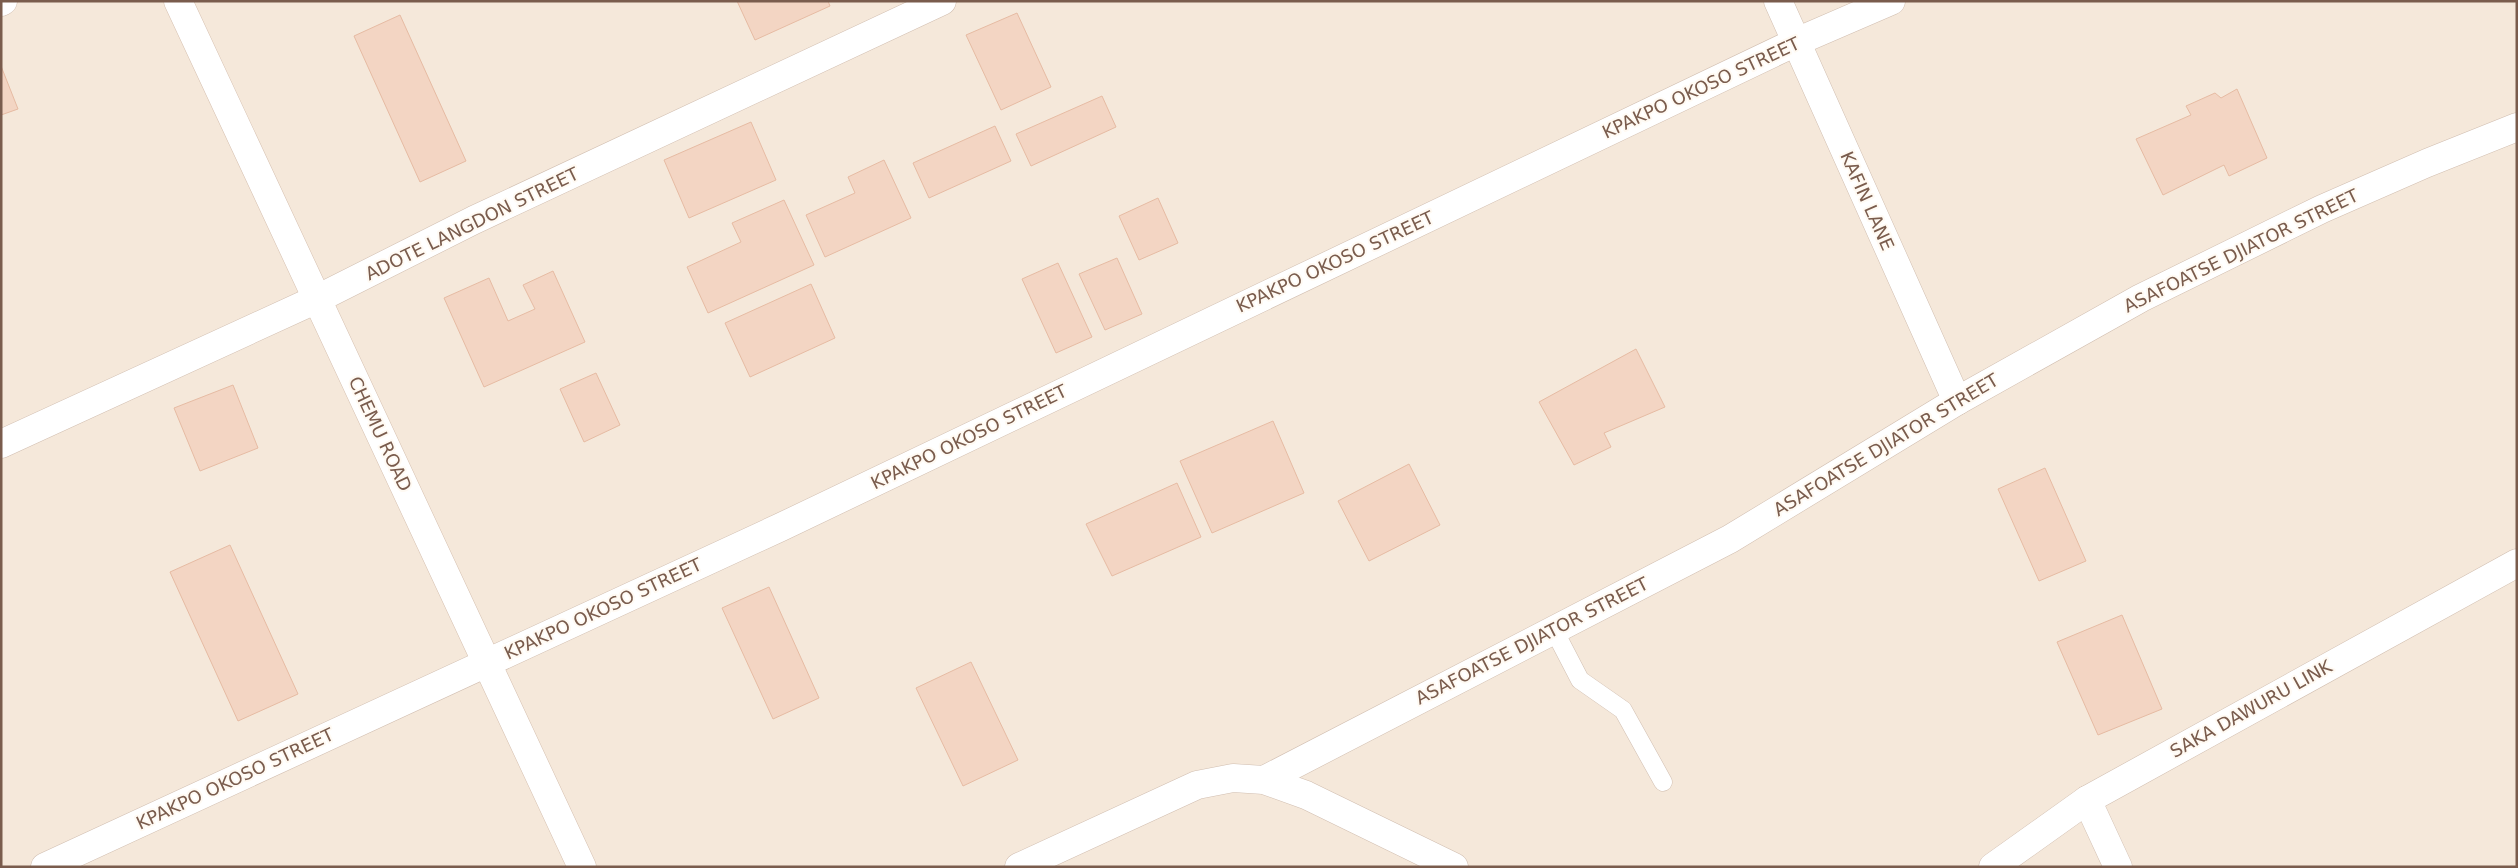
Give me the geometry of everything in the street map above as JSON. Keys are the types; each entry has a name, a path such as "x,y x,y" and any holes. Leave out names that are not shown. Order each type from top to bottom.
{"street":[{"name":"CHEMU ROAD","path":"178,1 582,867"},
{"name":"ADOTE LANGDON STREET","path":"1,444 318,299 474,220 942,1"},
{"name":"KAFIN LANE","path":"1778,1 1957,400"},
{"name":"KPAKPO OKOSO STREET","path":"45,867 781,526 1796,42 1891,1"},
{"name":"ASAFOATSE DJIATOR STREET","path":"1264,780 1730,539 1957,400 2141,298 2322,210 2427,163 2517,127"},
{"name":"SAKA DAWURU LINK","path":"1993,867 2087,800 2517,563"},
{"path":"1019,867 1197,785 1233,778 1264,780 1306,795 1454,867"},
{"path":"2087,800 2118,867"}],"lane":[{"path":"1554,630 1580,680 1623,710 1663,782"}],"shaded area":[{"path":"1,1 2517,1 2517,867 1,867"}],"building":[{"path":"737,1 828,1 830,6 755,40"},
{"path":"1017,13 1051,87 1001,110 966,35"},
{"path":"400,15 466,161 420,182 354,36"},
{"path":"1,66 18,109 1,115"},
{"path":"2237,89 2267,158 2229,176 2224,165 2163,195 2136,139 2191,115 2186,106 2215,93 2221,98"},
{"path":"1102,96 1116,127 1031,166 1016,134"},
{"path":"751,122 776,180 689,218 664,160"},
{"path":"995,126 1011,161 929,198 913,163"},
{"path":"884,160 911,218 825,257 806,215 855,193 848,177"},
{"path":"1158,198 1178,243 1139,260 1119,216"},
{"path":"784,200 814,265 708,313 687,267 741,242 732,223"},
{"path":"1117,258 1142,314 1105,330 1079,274"},
{"path":"1058,263 1092,337 1056,353 1022,279"},
{"path":"553,271 585,342 484,387 444,298 489,278 508,321 535,309 523,285"},
{"path":"811,284 835,338 750,377 725,323"},
{"path":"1636,349 1665,407 1604,433 1611,447 1574,465 1539,402"},
{"path":"596,373 620,425 584,442 560,389"},
{"path":"233,385 258,448 200,471 174,408"},
{"path":"1273,421 1304,493 1212,533 1180,461"},
{"path":"1409,464 1440,525 1369,561 1338,501"},
{"path":"2045,468 2086,561 2039,581 1998,489"},
{"path":"1177,483 1201,537 1112,576 1086,524"},
{"path":"230,545 298,694 238,721 170,572"},
{"path":"769,587 819,698 773,719 722,608"},
{"path":"2122,615 2162,709 2098,735 2057,642"},
{"path":"971,662 1018,760 963,786 916,688"}]}
